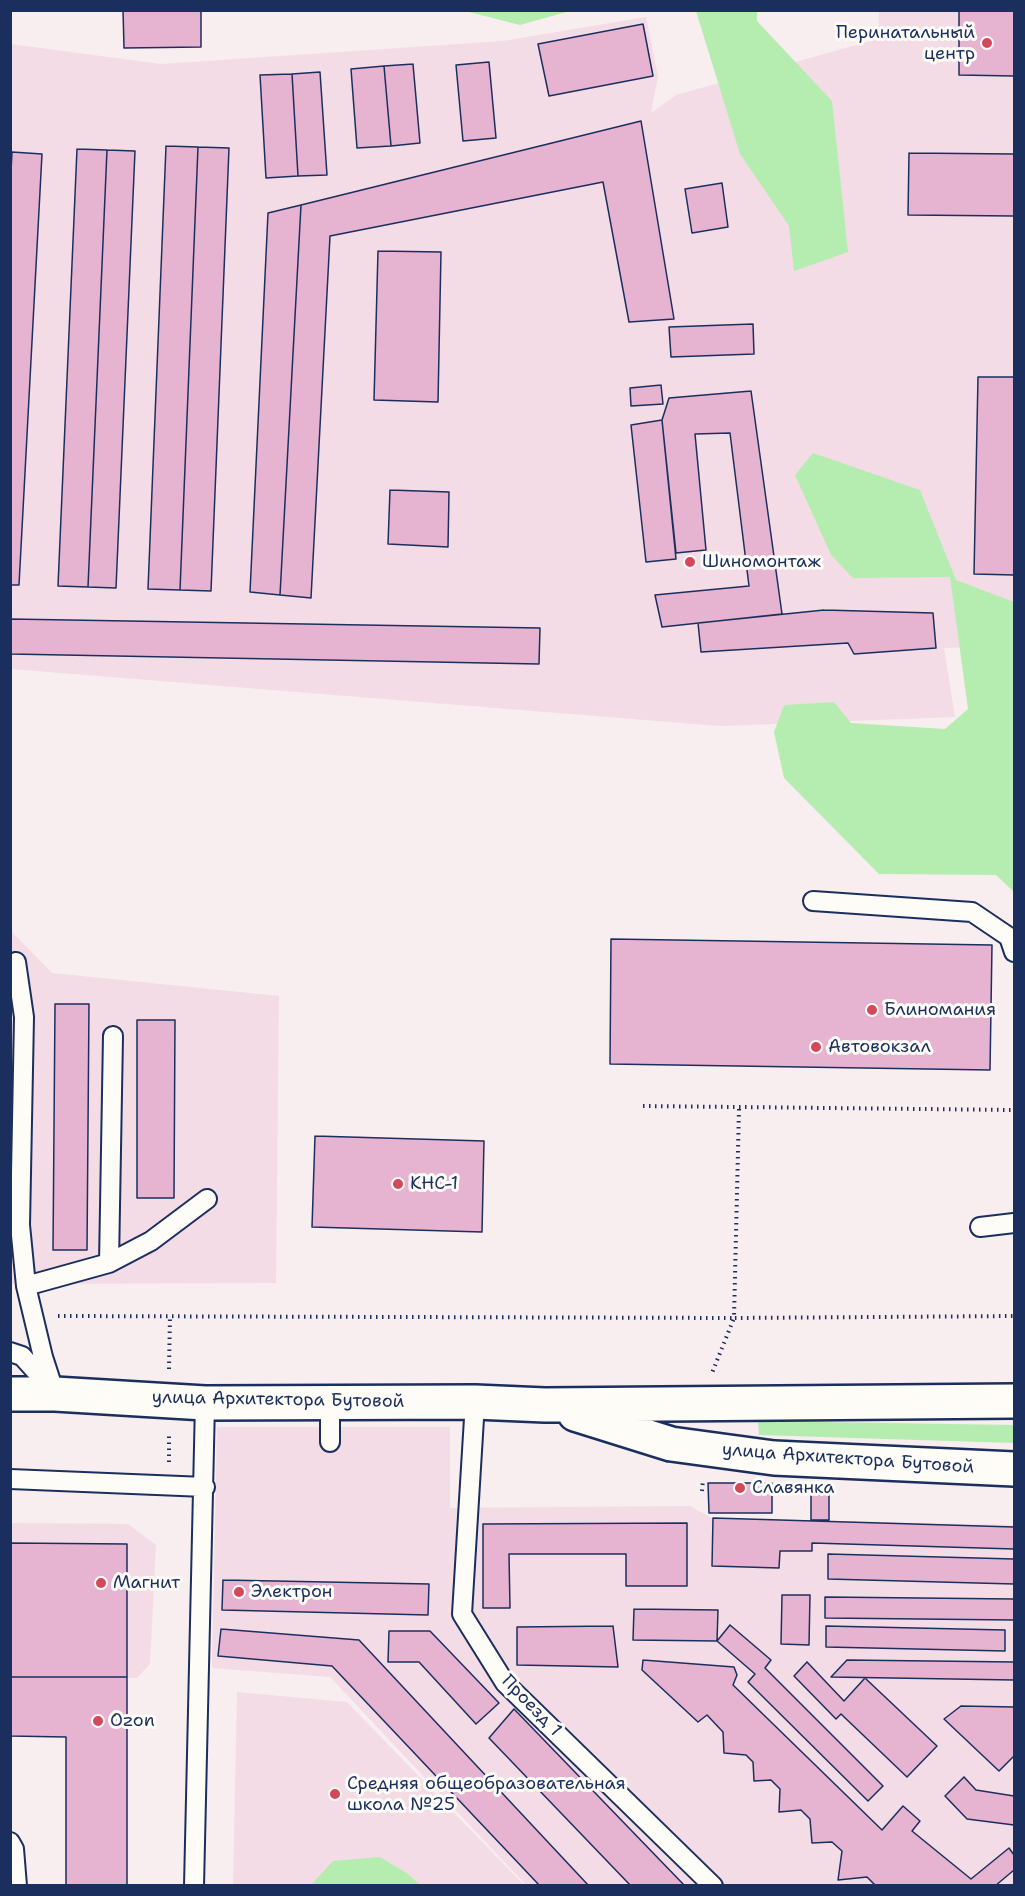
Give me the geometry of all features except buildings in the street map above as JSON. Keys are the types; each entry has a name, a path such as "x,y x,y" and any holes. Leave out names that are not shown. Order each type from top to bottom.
{"main road":[{"name":"улица Архитектора Бутовой","path":"10,1394 56,1394 205,1403 330,1401 545,1405 1014,1401"},
{"name":"улица Архитектора Бутовой","path":"545,1405 671,1444 774,1458 1014,1469"}],"lane":[{"path":"813,901 972,912 1009,938 1014,952"},
{"path":"16,962 24,1017 15,1218 26,1286 43,1357 56,1394"},
{"path":"109,1263 113,1036"},
{"path":"26,1286 109,1263 151,1241 207,1199"},
{"path":"980,1227 1014,1223"},
{"path":"10,1352 22,1356 56,1394"},
{"path":"330,1401 330,1442"},
{"name":"Проезд 1","path":"475,1402 462,1614 505,1683 713,1886"},
{"path":"194,1886 205,1487 205,1403"},
{"path":"10,1479 205,1487"},
{"path":"10,1842 14,1850 16,1886"}],"path":[{"path":"643,1106 1014,1110"},
{"path":"734,1318 739,1108"},
{"path":"33,1316 734,1318 1014,1316"}],"shaded area":[{"path":"879,11 1014,11 1014,645 944,648 955,717 720,726 11,669 10,44 161,64 503,41 646,17 658,76 651,113 676,95 878,39"},
{"path":"10,930 52,973 279,996 276,1283 11,1284"},
{"path":"217,1427 450,1427 450,1508 690,1506 712,1518 1014,1525 1014,1885 526,1885 330,1677 212,1668"},
{"path":"11,1523 128,1524 156,1545 150,1664 137,1678 11,1677"},
{"name":"Средняя общеобразовательная школа №25","path":"237,1692 347,1702 524,1885 233,1886"}],"green space":[{"path":"465,11 570,11 520,25"},
{"path":"696,11 757,11 757,21 832,101 848,252 794,271 789,226 740,154"},
{"path":"813,453 920,490 956,580 1014,602 1014,892 996,875 879,874 784,778 774,732 784,705 834,702 851,723 945,729 968,709 950,577 853,578 831,555 795,475"},
{"path":"758,1421 1014,1425 1014,1443 759,1435"},
{"path":"380,1857 408,1874 420,1885 311,1885 333,1861"}],"place":[{"name":"Перинатальный центр","path":"987,43"},
{"name":"Шиномонтаж","path":"690,562"},
{"name":"Блиномания","path":"872,1010"},
{"name":"Автовокзал","path":"816,1047"},
{"name":"КНС-1","path":"398,1184"},
{"name":"Славянка","path":"740,1488"},
{"name":"Магнит","path":"101,1583"},
{"name":"Электрон","path":"239,1592"},
{"name":"Ozon","path":"98,1721"},
{"name":"Средняя общеобразовательная школа №25","path":"335,1794"}]}
